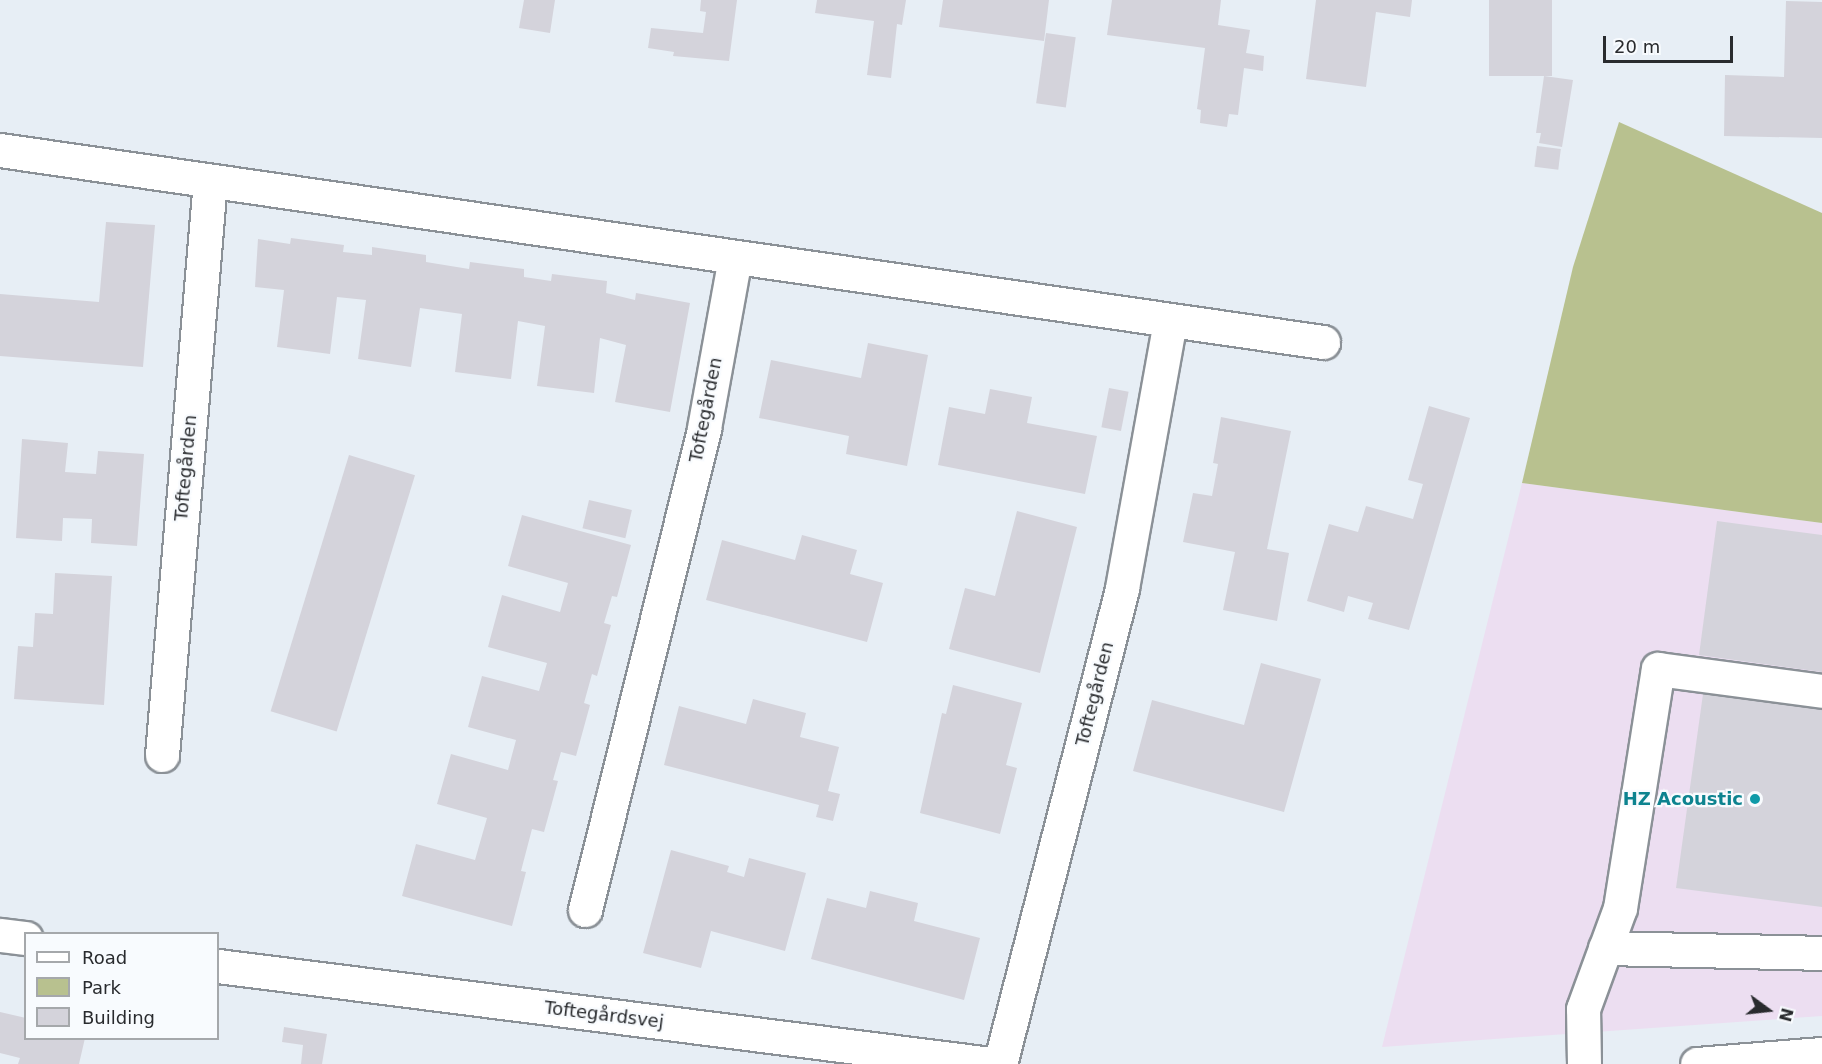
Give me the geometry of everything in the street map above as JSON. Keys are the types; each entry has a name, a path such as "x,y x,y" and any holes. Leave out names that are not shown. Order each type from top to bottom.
{"street":[{"path":"0,150 1323,342"},
{"name":"Toftegården","path":"162,755 210,181"},
{"name":"Toftegården","path":"585,910 704,428 735,258"},
{"name":"Toftegården","path":"1000,1064 1122,588 1170,321"},
{"path":"1584,1064 1583,1009 1620,908 1658,669 1822,691"},
{"path":"0,935 24,938"},
{"path":"1605,948 1822,953"},
{"name":"Toftegårdsvej","path":"219,966 991,1064"},
{"path":"1698,1064 1822,1054"}],"shaded area":[{"path":"1522,483 1822,523 1822,1016 1382,1047"}],"green space":[{"path":"1619,122 1822,213 1822,523 1522,483 1573,267"}],"building":[{"path":"524,0 555,0 550,33 519,28"},
{"path":"701,0 737,0 729,61 673,56 674,52 648,48 651,28 703,33 706,12 700,11"},
{"path":"817,0 906,0 902,25 897,24 891,78 867,75 874,21 815,13"},
{"path":"943,0 1049,0 1044,41 939,27"},
{"path":"1112,0 1221,0 1218,25 1250,30 1246,53 1264,56 1263,71 1244,68 1238,115 1229,114 1227,127 1200,123 1201,110 1197,109 1205,48 1107,35"},
{"path":"1316,0 1412,0 1410,17 1376,12 1366,87 1306,79"},
{"path":"1489,0 1552,0 1552,76 1489,76"},
{"path":"1786,1 1822,2 1822,138 1724,136 1725,75 1784,77"},
{"path":"1046,33 1076,37 1066,107 1036,103"},
{"path":"1544,76 1573,80 1562,147 1539,143 1541,133 1536,133"},
{"path":"1537,146 1561,149 1558,170 1534,167"},
{"path":"106,222 155,225 143,367 0,356 0,294 99,302"},
{"path":"291,238 344,245 343,252 372,255 372,247 426,255 426,262 469,269 470,262 524,269 524,277 551,281 552,274 607,281 606,293 635,300 636,293 690,303 670,412 615,402 626,345 600,338 594,393 537,386 545,326 518,321 511,379 455,372 462,314 420,308 411,367 358,359 366,300 337,297 330,354 277,347 284,290 255,287 258,239 290,244"},
{"path":"868,343 928,355 907,466 846,454 849,436 759,418 771,360 861,378"},
{"path":"1109,388 1129,392 1121,431 1101,427"},
{"path":"990,389 1032,397 1027,423 1097,436 1085,494 938,465 949,407 985,414"},
{"path":"1429,406 1470,418 1409,630 1368,619 1373,603 1348,596 1344,612 1307,601 1329,524 1358,532 1366,506 1413,519 1423,484 1408,480"},
{"path":"1221,417 1291,431 1267,549 1289,553 1277,621 1223,610 1235,552 1183,542 1193,493 1212,496 1218,464 1213,463"},
{"path":"22,439 68,443 65,472 96,474 98,451 144,454 137,546 91,543 92,519 63,518 62,541 16,538"},
{"path":"349,455 415,475 337,731 271,711"},
{"path":"589,500 632,510 625,538 582,528"},
{"path":"1017,511 1077,527 1040,673 949,649 965,588 995,596"},
{"path":"522,515 631,545 617,597 612,596 604,623 611,625 597,676 592,674 584,703 590,705 576,756 561,752 553,780 558,781 544,832 532,829 521,871 526,872 512,926 402,896 416,844 475,860 487,818 437,804 451,754 508,770 516,740 468,727 482,676 539,691 547,663 488,647 502,595 560,612 568,583 508,566"},
{"path":"1717,521 1822,535 1822,672 1699,655"},
{"path":"802,535 857,550 850,574 883,583 867,642 706,600 722,540 795,560"},
{"path":"55,573 112,576 104,705 14,699 18,646 33,647 35,613 53,614"},
{"path":"1261,663 1321,679 1284,812 1133,771 1152,700 1244,725"},
{"path":"953,685 1022,703 1006,765 1017,768 1000,834 920,813 942,713 946,714"},
{"name":"HZ Acoustic","path":"1703,694 1822,710 1822,907 1676,888"},
{"path":"753,699 806,713 800,737 839,747 828,791 840,794 833,821 816,817 819,805 664,765 679,706 746,724"},
{"path":"671,850 729,866 727,872 744,877 749,858 806,873 785,951 711,931 701,968 643,953"},
{"path":"870,891 918,903 914,921 980,938 964,1000 811,959 827,898 866,908"},
{"path":"0,1012 24,1018 24,1040 85,1040 79,1064 18,1064 20,1058 0,1053"},
{"path":"284,1027 327,1034 322,1064 301,1064 303,1045 282,1042"}],"place":[{"name":"HZ Acoustic","path":"1755,799"}]}
